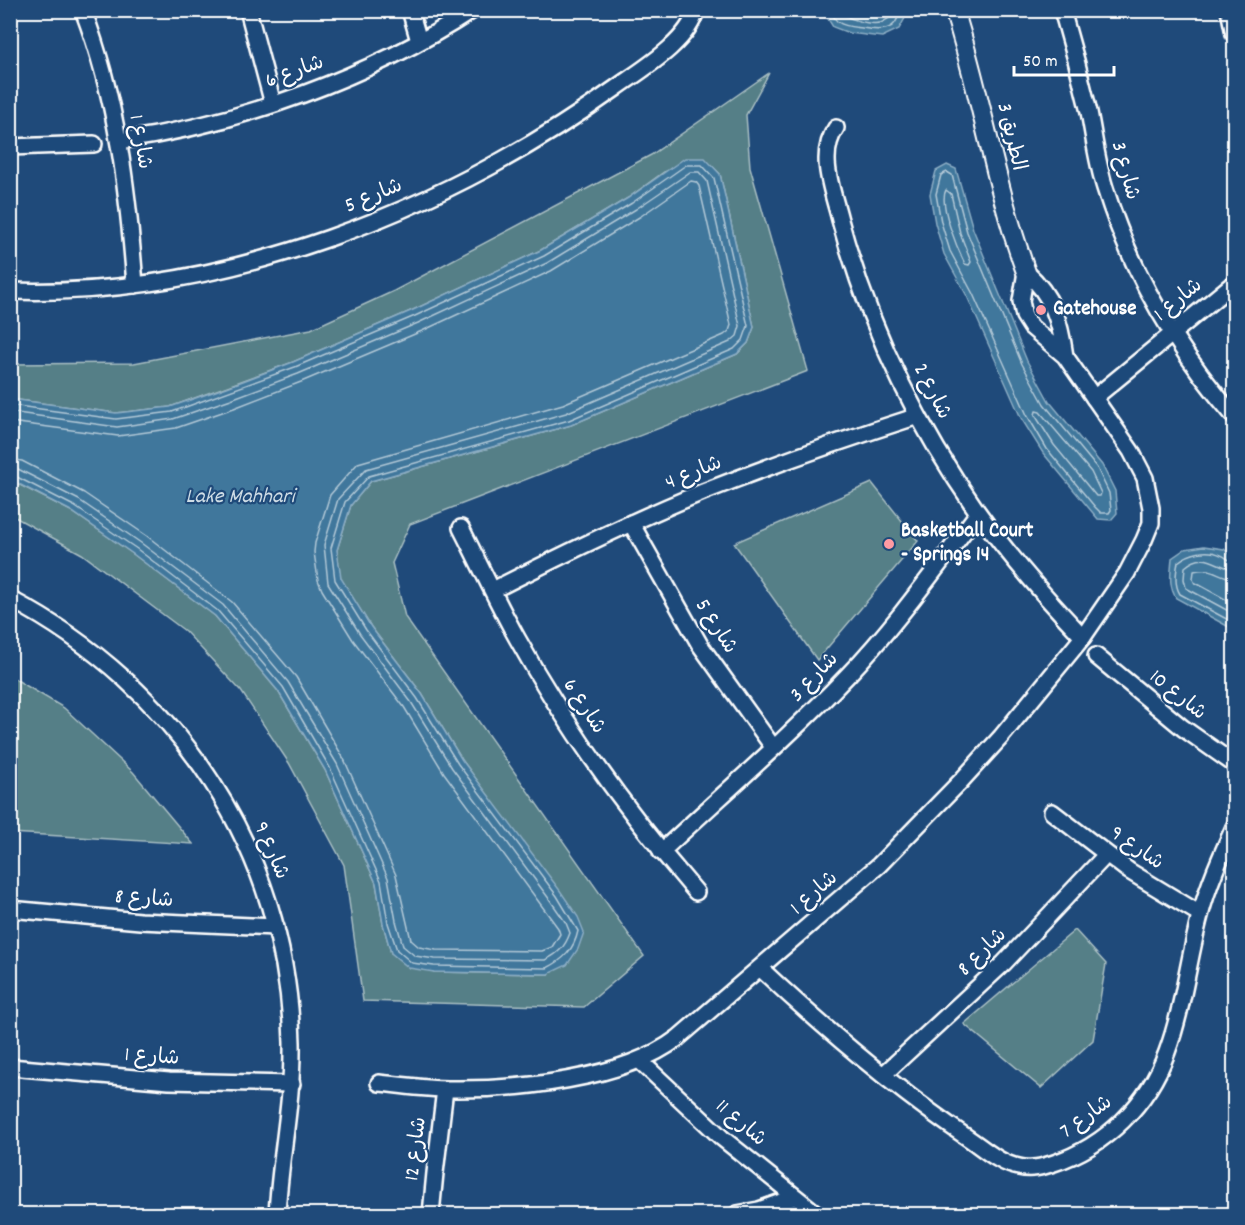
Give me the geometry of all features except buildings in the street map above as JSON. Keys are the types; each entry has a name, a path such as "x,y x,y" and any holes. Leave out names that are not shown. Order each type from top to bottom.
{"street":[{"name":"شارع 1","path":"83,10 106,83 119,141 130,212 135,285"},
{"path":"248,10 273,104"},
{"path":"410,10 418,41"},
{"name":"شارع 6","path":"119,141 199,127 273,104 345,77 418,41 473,10"},
{"name":"شارع 5","path":"10,291 66,291 171,281 276,256 344,232 415,203 510,155 598,101 677,42 689,28 696,10"},
{"name":"3 الطريق","path":"954,10 1003,202 1026,272 1041,288 1052,305 1065,356"},
{"name":"شارع 3","path":"1062,10 1077,63 1095,151 1108,196 1132,257 1172,334"},
{"path":"1229,10 1234,34"},
{"name":"شارع 2","path":"836,128 827,146 826,161 844,232 875,322 918,416 978,513 1014,559 1083,637"},
{"path":"10,147 94,144"},
{"name":"3 الطريق","path":"1026,272 1021,301 1024,316 1037,334 1065,356"},
{"name":"شارع 1","path":"379,1083 446,1089 491,1088 554,1082 640,1061 672,1042 761,969 879,865 921,824 1001,737 1083,637 1137,557 1150,523 1149,493 1145,478 1139,464 1094,398 1234,283"},
{"path":"1172,334 1190,362 1234,416"},
{"path":"1065,356 1094,398"},
{"name":"شارع 4","path":"493,590 631,523 773,465 918,416"},
{"name":"شارع 3","path":"661,852 849,675 978,513"},
{"name":"شارع 5","path":"631,523 700,645 774,747"},
{"name":"شارع 6","path":"461,528 516,637 582,745 661,852 696,892"},
{"name":"شارع 9","path":"10,599 45,617 79,639 144,696 175,730 202,766 226,805 257,870 276,927 290,1006 292,1084 277,1215"},
{"name":"شارع 10","path":"1096,656 1174,722 1234,764"},
{"name":"شارع 9","path":"1052,812 1106,855 1152,887 1200,914"},
{"name":"شارع 7","path":"761,969 808,1013 936,1116 1010,1165 1040,1167 1079,1152 1108,1134 1126,1117 1156,1077 1173,1032 1200,914 1217,865 1234,827"},
{"name":"شارع 8","path":"883,1075 1004,963 1106,855"},
{"name":"شارع 8","path":"10,909 140,921 276,927"},
{"name":"شارع 11","path":"640,1061 705,1123 817,1215"},
{"name":"شارع 1","path":"10,1067 169,1081 292,1084"},
{"name":"شارع 12","path":"431,1215 446,1089"},
{"path":"737,1215 771,1207 795,1197"}],"green space":[{"path":"769,73 746,115 750,167 808,371 410,524 392,563 405,617 644,956 584,1007 363,1001 344,865 289,763 241,691 185,631 82,554 11,515 10,480 71,511 215,616 278,691 325,770 376,883 391,953 434,972 548,974 507,821 462,760 422,694 371,627 340,578 337,550 351,505 371,481 571,425 737,354 748,343 754,327 720,174 705,159 664,172 628,198 541,250 413,310 293,362 170,407 116,413 11,399 11,364 134,363 311,329 394,291 651,155"},
{"path":"872,483 918,541 817,660 734,543"},
{"path":"10,676 64,708 133,772 193,844 11,833"},
{"path":"1075,930 1106,964 1093,1040 1041,1088 964,1024"}],"water":[{"path":"823,11 905,11 905,18 899,29 882,37 849,33 833,27"},
{"name":"Lake Mahhari","path":"685,158 705,158 720,174 754,327 748,343 737,354 571,425 371,481 351,505 337,550 341,578 371,627 422,694 462,760 561,892 578,917 584,932 578,949 567,965 548,974 434,972 409,968 391,953 376,883 325,770 278,691 215,616 71,511 11,480 11,399 116,413 170,407 227,387 293,362 413,310 541,250 628,198"},
{"path":"947,165 956,169 973,229 1027,361 1049,401 1102,465 1115,491 1117,513 1111,520 1098,519 1043,453 1021,418 967,296 944,254 930,194 936,171"},
{"path":"1204,546 1224,549 1234,558 1234,631 1176,598 1173,593 1172,558 1185,549"}],"place":[{"name":"Gatehouse","path":"1041,310"},
{"name":"Basketball Court - Springs 14","path":"889,544"}]}
